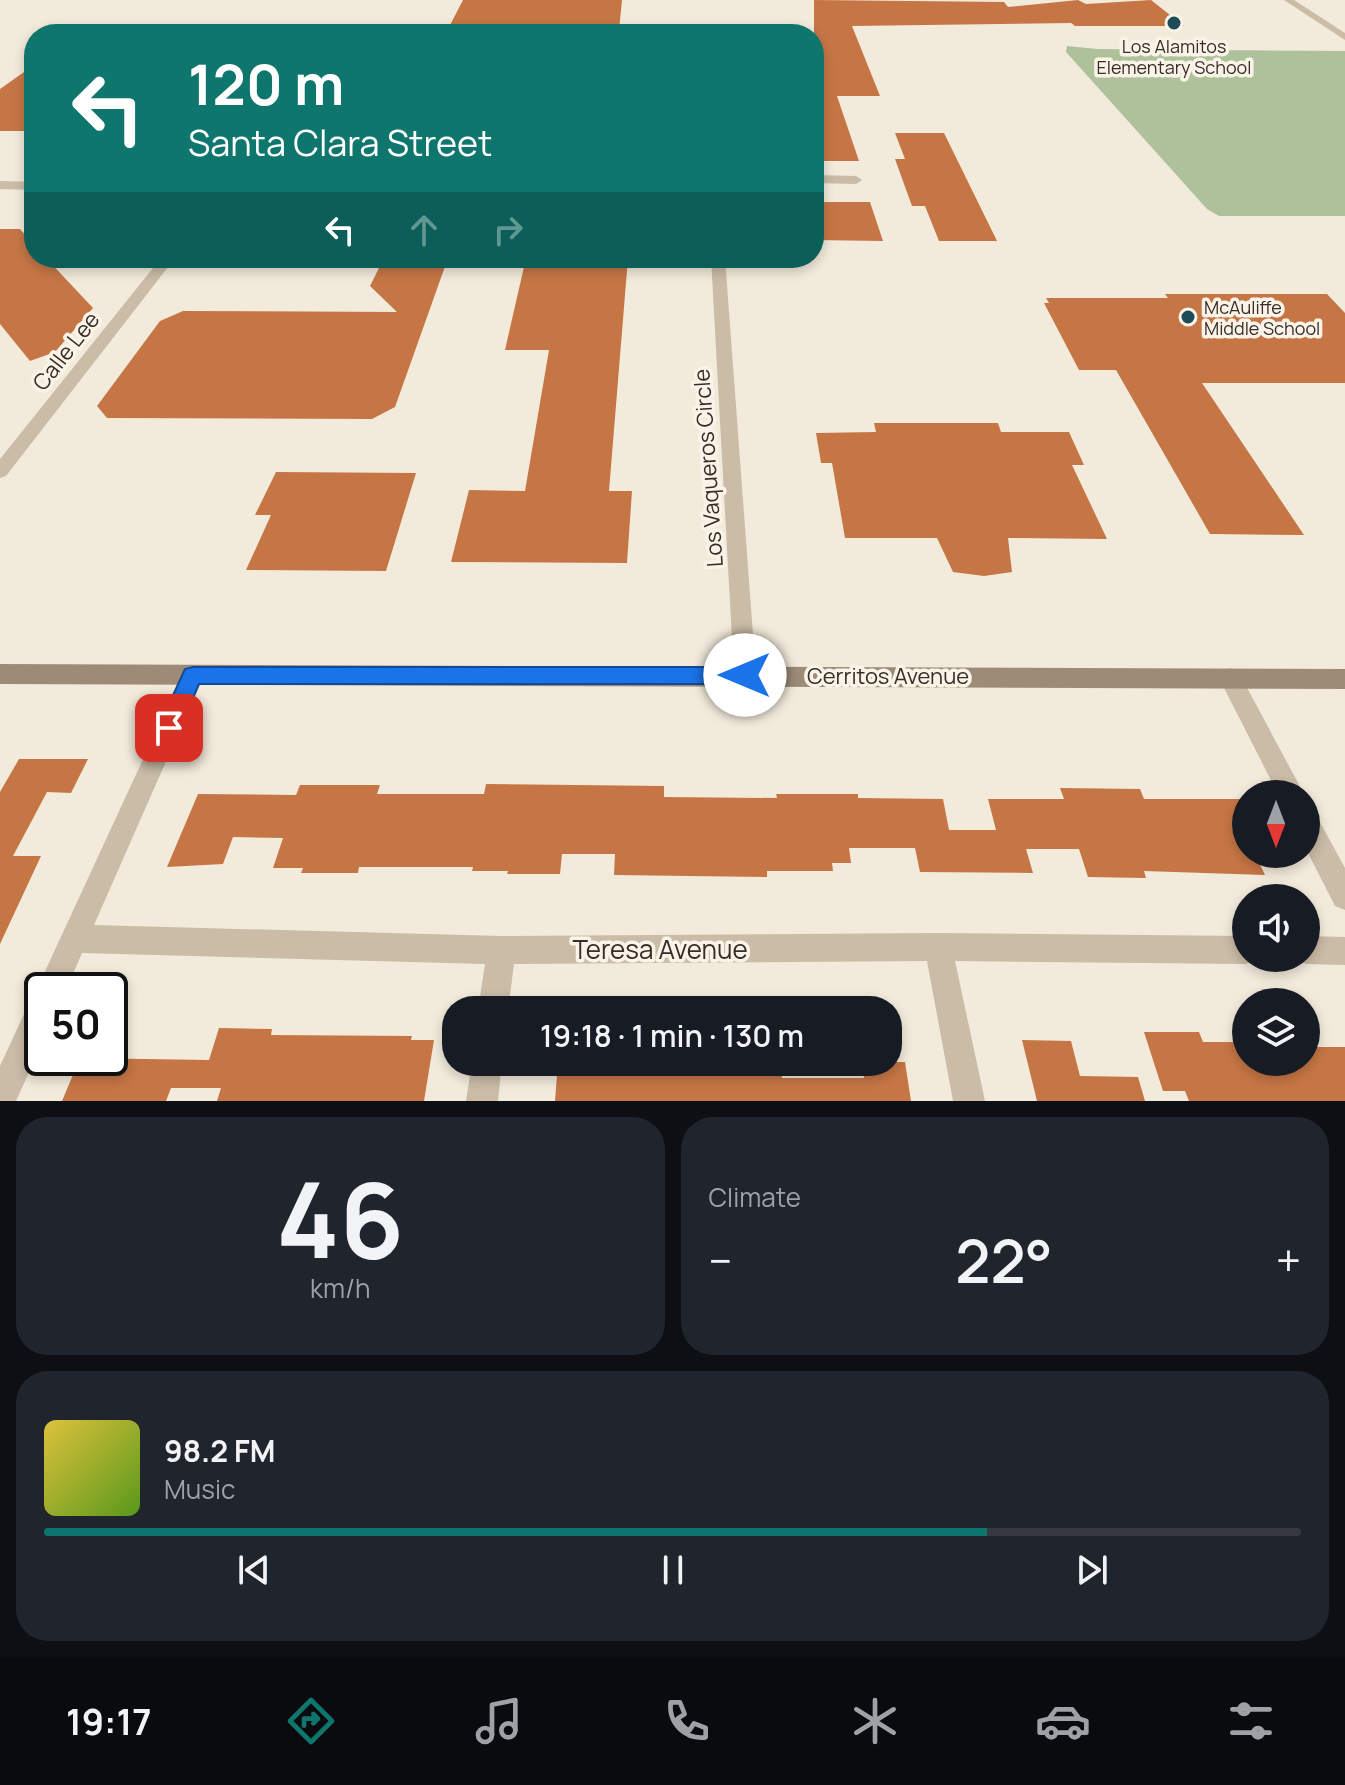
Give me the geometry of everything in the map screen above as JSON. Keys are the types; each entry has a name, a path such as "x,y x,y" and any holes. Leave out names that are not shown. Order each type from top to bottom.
{"main road":[{"name":"Cerritos Avenue","path":"0,674 1345,679"}],"street":[{"path":"1288,0 1345,37"},
{"path":"824,179 856,180"},
{"path":"0,185 24,186"},
{"name":"Calle Lee","path":"0,472 160,268"},
{"name":"Los Vaqueros Circle","path":"719,268 745,675"},
{"path":"59,972 193,675"},
{"path":"1230,678 1284,780"},
{"path":"1320,849 1345,896"},
{"name":"Teresa Avenue","path":"75,939 501,950 938,947 1232,950"},
{"path":"938,947 969,1101"},
{"path":"495,996 501,950"},
{"path":"1320,950 1345,951"},
{"path":"0,1101 24,1049"},
{"path":"482,1101 485,1076"}],"green space":[{"path":"1067,46 1097,49 1345,51 1345,216 1219,216 1207,209 1066,52"}],"building":[{"path":"463,0 622,0 620,24 451,24"},
{"path":"814,0 1004,2 1008,7 1078,0 1086,4 1151,0 1184,26 1075,26 1071,23 852,26 880,96 837,96 859,161 824,161 824,24 814,24"},
{"path":"24,72 24,131 0,131 0,89"},
{"path":"895,133 944,133 997,241 939,241 925,206 912,206 895,159 905,159"},
{"path":"824,202 870,202 883,241 824,240"},
{"path":"0,229 20,229 24,234 24,268 55,268 93,308 55,352 30,361 0,324"},
{"path":"379,268 444,268 395,407 372,419 107,418 97,406 160,321 183,311 397,312 370,286"},
{"path":"524,268 627,268 609,491 632,491 627,563 451,562 469,490 525,491 549,350 505,350"},
{"path":"1165,294 1327,294 1345,313 1345,383 1202,383 1304,535 1210,534 1116,370 1079,370 1044,303 1049,303 1046,298 1168,298"},
{"path":"874,423 998,423 1001,432 1069,432 1084,465 1072,465 1107,539 1008,538 1012,572 984,576 953,572 937,538 845,538 832,463 821,463 816,433 876,432"},
{"path":"276,472 416,473 386,571 246,570 271,515 255,515"},
{"path":"19,759 88,759 71,793 47,792 13,856 41,856 0,944 0,792"},
{"path":"486,784 664,786 664,797 777,798 776,794 858,794 858,798 943,799 949,830 996,830 988,799 1064,799 1060,788 1140,789 1144,799 1232,799 1232,868 1262,868 1265,875 1144,871 1146,878 1088,877 1079,849 1026,849 1033,873 920,872 915,848 849,848 851,863 832,863 833,871 767,871 767,877 614,875 615,854 562,854 560,874 507,874 508,871 472,871 473,867 359,867 358,873 301,873 303,868 273,868 283,838 233,837 223,864 167,867 198,794 296,795 300,785 380,785 377,794 484,794"},
{"path":"219,1028 272,1029 271,1035 412,1036 411,1040 434,1040 424,1101 217,1101 221,1088 171,1088 166,1101 62,1101 72,1076 128,1076 128,1059 209,1060"},
{"path":"1144,1032 1199,1032 1203,1042 1232,1042 1232,1076 1320,1076 1320,1047 1345,1047 1345,1101 1189,1101 1185,1091 1163,1091"},
{"path":"1022,1040 1071,1041 1080,1076 1138,1077 1145,1101 1037,1101"},
{"path":"902,1062 905,1062 911,1101 555,1101 557,1076 864,1078 902,1076"}],"place":[{"name":"Los Alamitos Elementary School","path":"1174,23"},
{"name":"McAuliffe Middle School","path":"1188,317"}],"route":[{"path":"169,728 193,675 745,675"}]}
